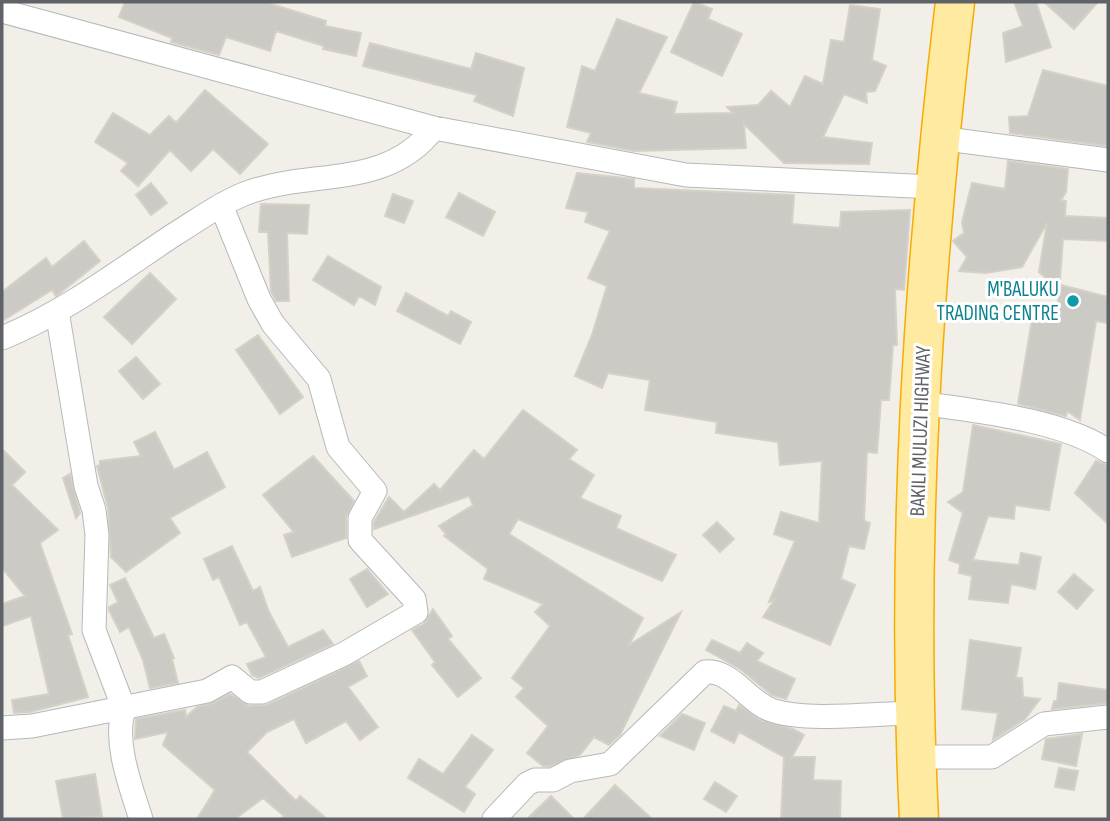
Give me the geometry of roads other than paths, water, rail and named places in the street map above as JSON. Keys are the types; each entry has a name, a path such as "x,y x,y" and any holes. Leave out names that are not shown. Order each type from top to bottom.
{"highway":[{"name":"BAKILI MULUZI HIGHWAY","path":"919,819 916,713 919,403 933,187 955,2"}],"street":[{"path":"2,11 435,128 687,175 933,187"},
{"path":"2,338 57,311 221,205 266,187 380,168 414,151 435,128"},
{"path":"939,138 1108,160"},
{"path":"2,728 32,726 207,691 232,677 250,692 262,692 344,654 416,612 414,599 360,540 360,518 375,491 338,447 319,379 273,324 259,299 221,205"},
{"path":"57,311 86,486 94,510 97,535 94,630 124,709 120,721 121,744 141,819"},
{"path":"919,403 990,412 1077,434 1108,451"},
{"path":"494,819 527,784 535,780 553,780 570,771 610,764 705,672 715,671 725,676 759,704 784,713 916,713"},
{"path":"916,757 992,757 1044,724 1108,717"}],"place":[{"name":"M'BALUKU TRADING CENTRE","path":"1073,301"}]}
